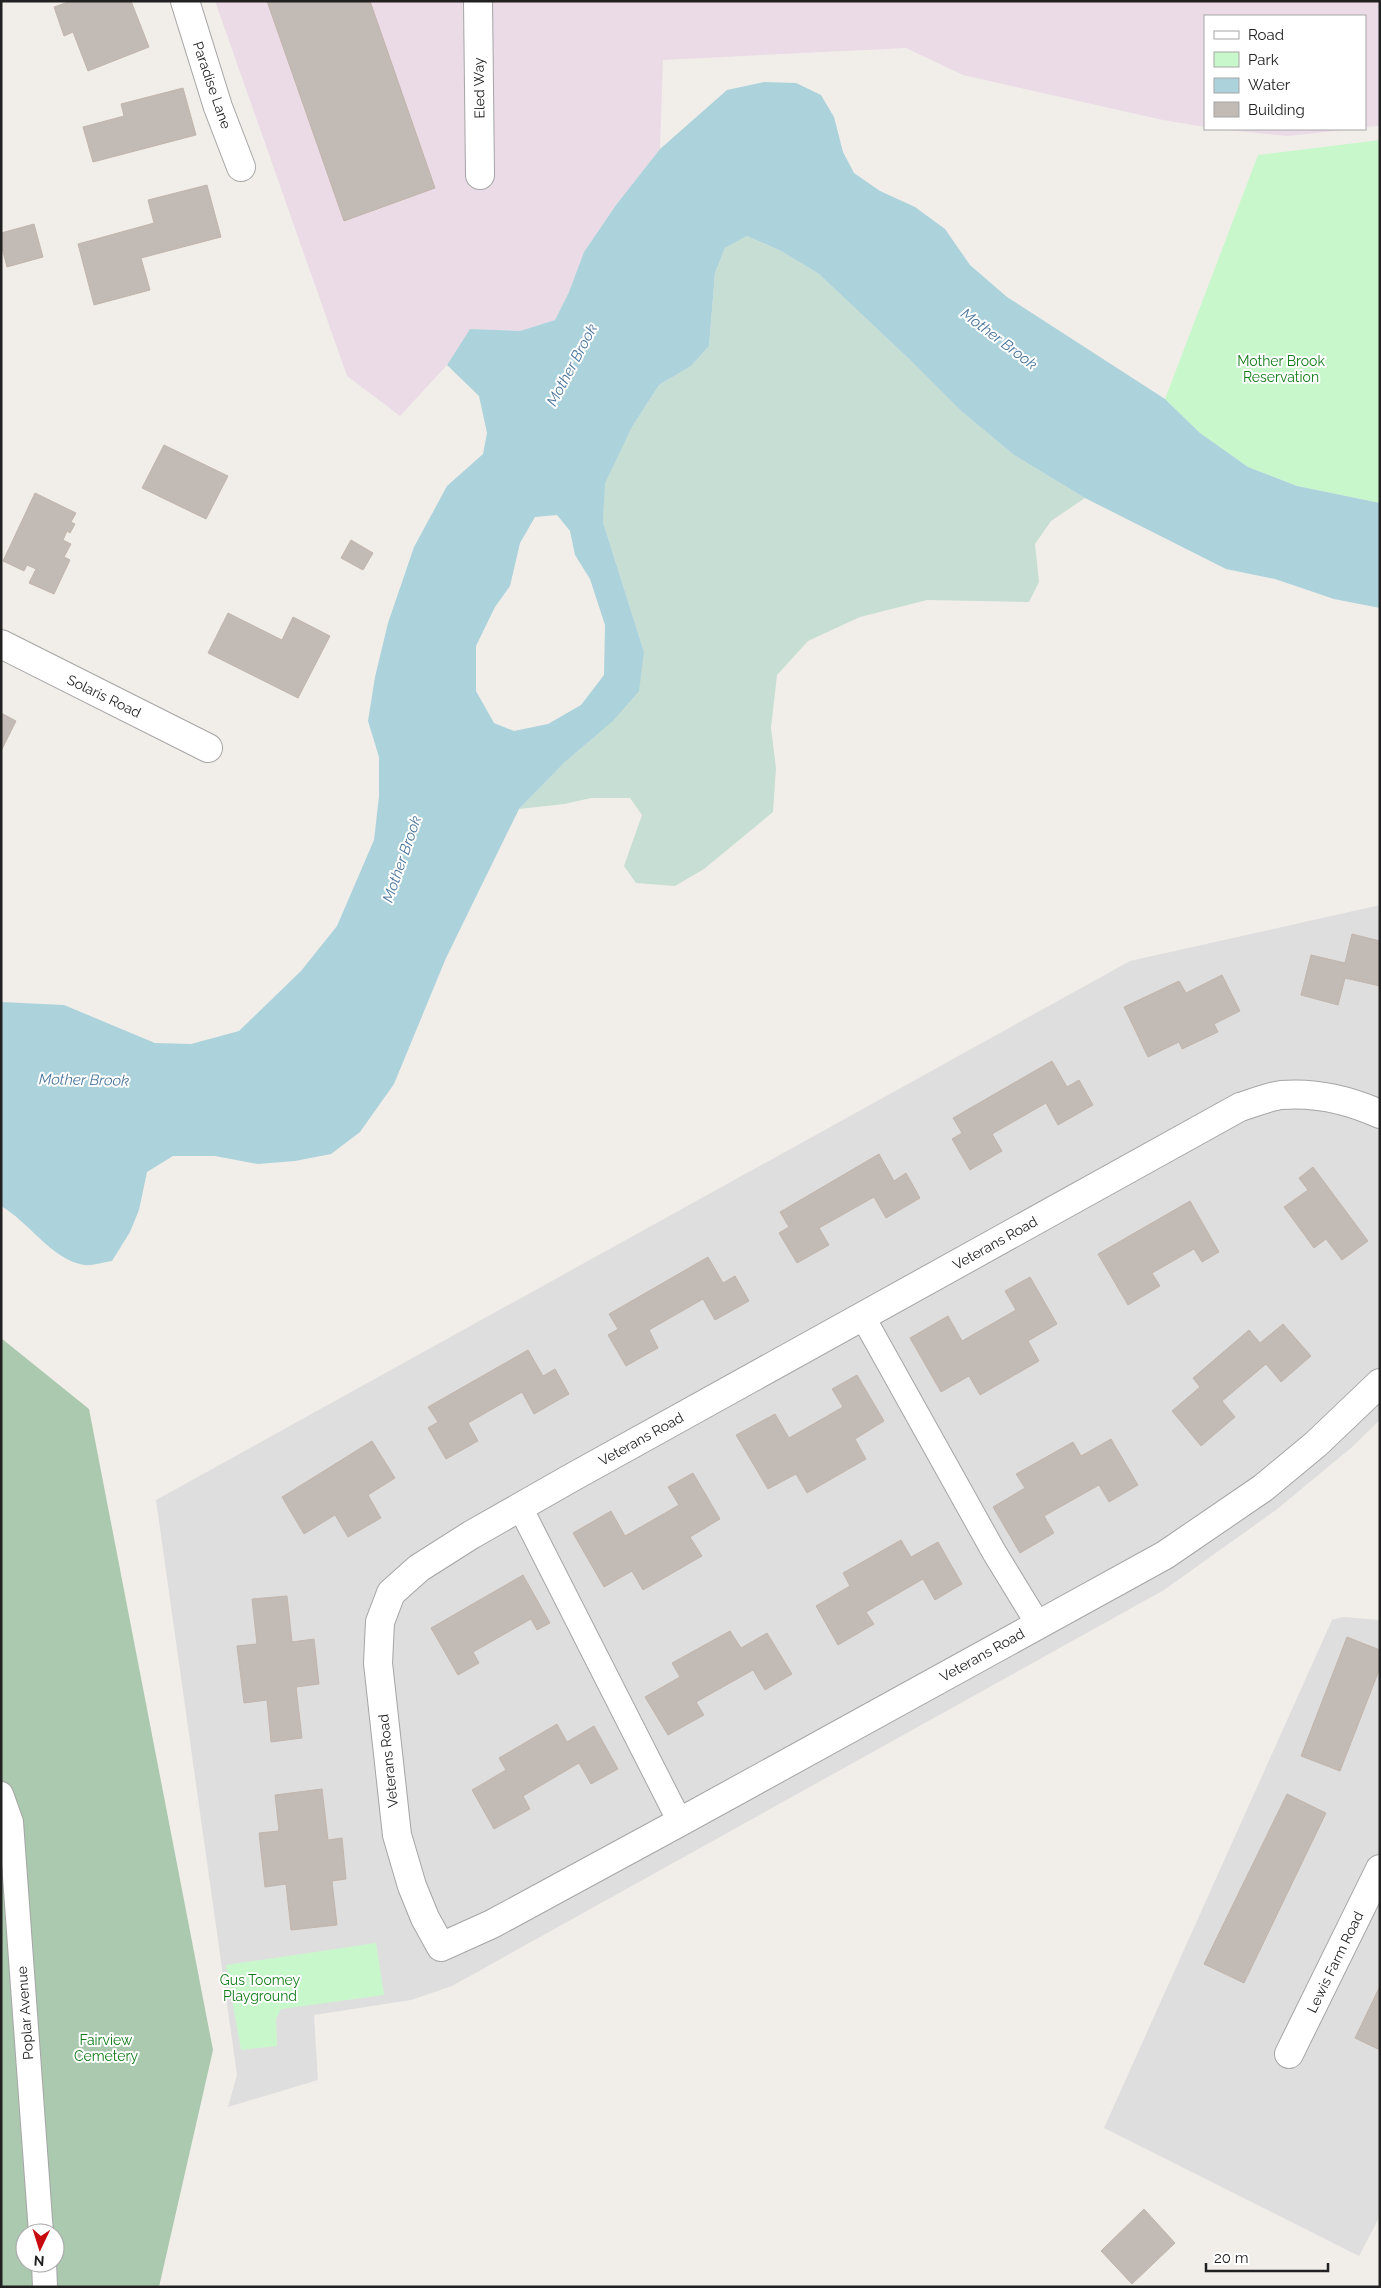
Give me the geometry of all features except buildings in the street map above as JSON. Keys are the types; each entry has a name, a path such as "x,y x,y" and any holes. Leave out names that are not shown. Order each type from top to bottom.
{"street":[{"name":"Paradise Lane","path":"185,1 215,99 241,167"},
{"name":"Eled Way","path":"478,1 480,175"},
{"name":"Solaris Road","path":"1,644 208,748"},
{"name":"Veterans Road","path":"1380,1114 1357,1104 1319,1095 1280,1095 1240,1108 520,1507 419,1568 391,1593 380,1622 378,1663 396,1835 412,1886 425,1918 441,1947 492,1924 1164,1555 1247,1499 1316,1444 1380,1383"},
{"name":"Lewis Farm Road","path":"1289,2054 1380,1869"}],"lane":[{"path":"863,1317 994,1552 1038,1624"},
{"path":"520,1507 680,1822"},
{"name":"Poplar Avenue","path":"1,1794 11,1822 40,2223"},
{"path":"44,2273 45,2287"}],"shaded area":[{"path":"215,1 1380,1 1380,126 1366,127 1366,15 1204,15 1204,127 1163,120 963,75 906,48 663,60 660,149 616,205 584,252 569,292 555,320 520,331 470,329 447,365 400,416 347,376"},
{"path":"1228,130 1343,130 1288,136"},
{"path":"1380,905 1380,1420 1351,1448 1276,1510 1164,1590 452,1986 411,2000 314,2015 318,2080 228,2107 237,2075 156,1500 1130,961"},
{"path":"1343,1617 1380,1620 1380,2216 1359,2256 1104,2128 1332,1620"}],"green space":[{"name":"Mother Brook Reservation","path":"1380,140 1380,503 1297,486 1248,467 1200,433 1165,399 1258,155"},
{"path":"747,236 781,251 819,274 960,410 1014,455 1085,498 1051,521 1035,544 1039,582 1029,602 927,600 860,617 808,641 777,675 771,728 776,768 773,812 704,869 675,886 636,883 624,866 642,815 630,798 591,798 564,804 519,809 565,762 612,722 644,652 603,522 604,483 632,427 659,385 691,366 709,346 715,273 725,248"},
{"name":"Fairview Cemetery","path":"1,1338 89,1409 213,2050 159,2287 1,2287"},
{"name":"Gus Toomey Playground","path":"376,1943 384,1995 281,2009 276,2019 277,2046 241,2050 226,1965"}],"water":[{"name":"Mother Brook","path":"764,82 796,83 821,95 834,117 843,152 854,173 880,191 915,207 945,229 970,265 1007,297 1165,399 1200,433 1248,467 1297,486 1380,503 1380,608 1334,599 1275,579 1226,569 1085,498 1014,455 960,410 819,274 781,251 747,236 725,248 715,273 709,346 691,366 659,385 632,427 605,483 603,522 644,652 639,691 612,722 565,762 519,809 446,958 394,1084 360,1132 331,1154 295,1161 258,1164 215,1156 173,1156 147,1172 139,1210 130,1232 112,1261 84,1265 61,1256 1,1206 1,1002 64,1005 155,1043 191,1044 239,1031 301,971 337,926 374,840 379,796 379,757 368,721 375,677 388,623 414,547 447,486 483,454 487,433 479,396 447,365 470,329 520,331 555,320 569,292 584,252 616,205 660,149 727,90","holes":["557,515 570,531 575,555 590,579 605,625 604,675 581,705 548,724 514,731 494,723 476,691 476,646 495,607 510,586 520,543 535,517"]}]}
